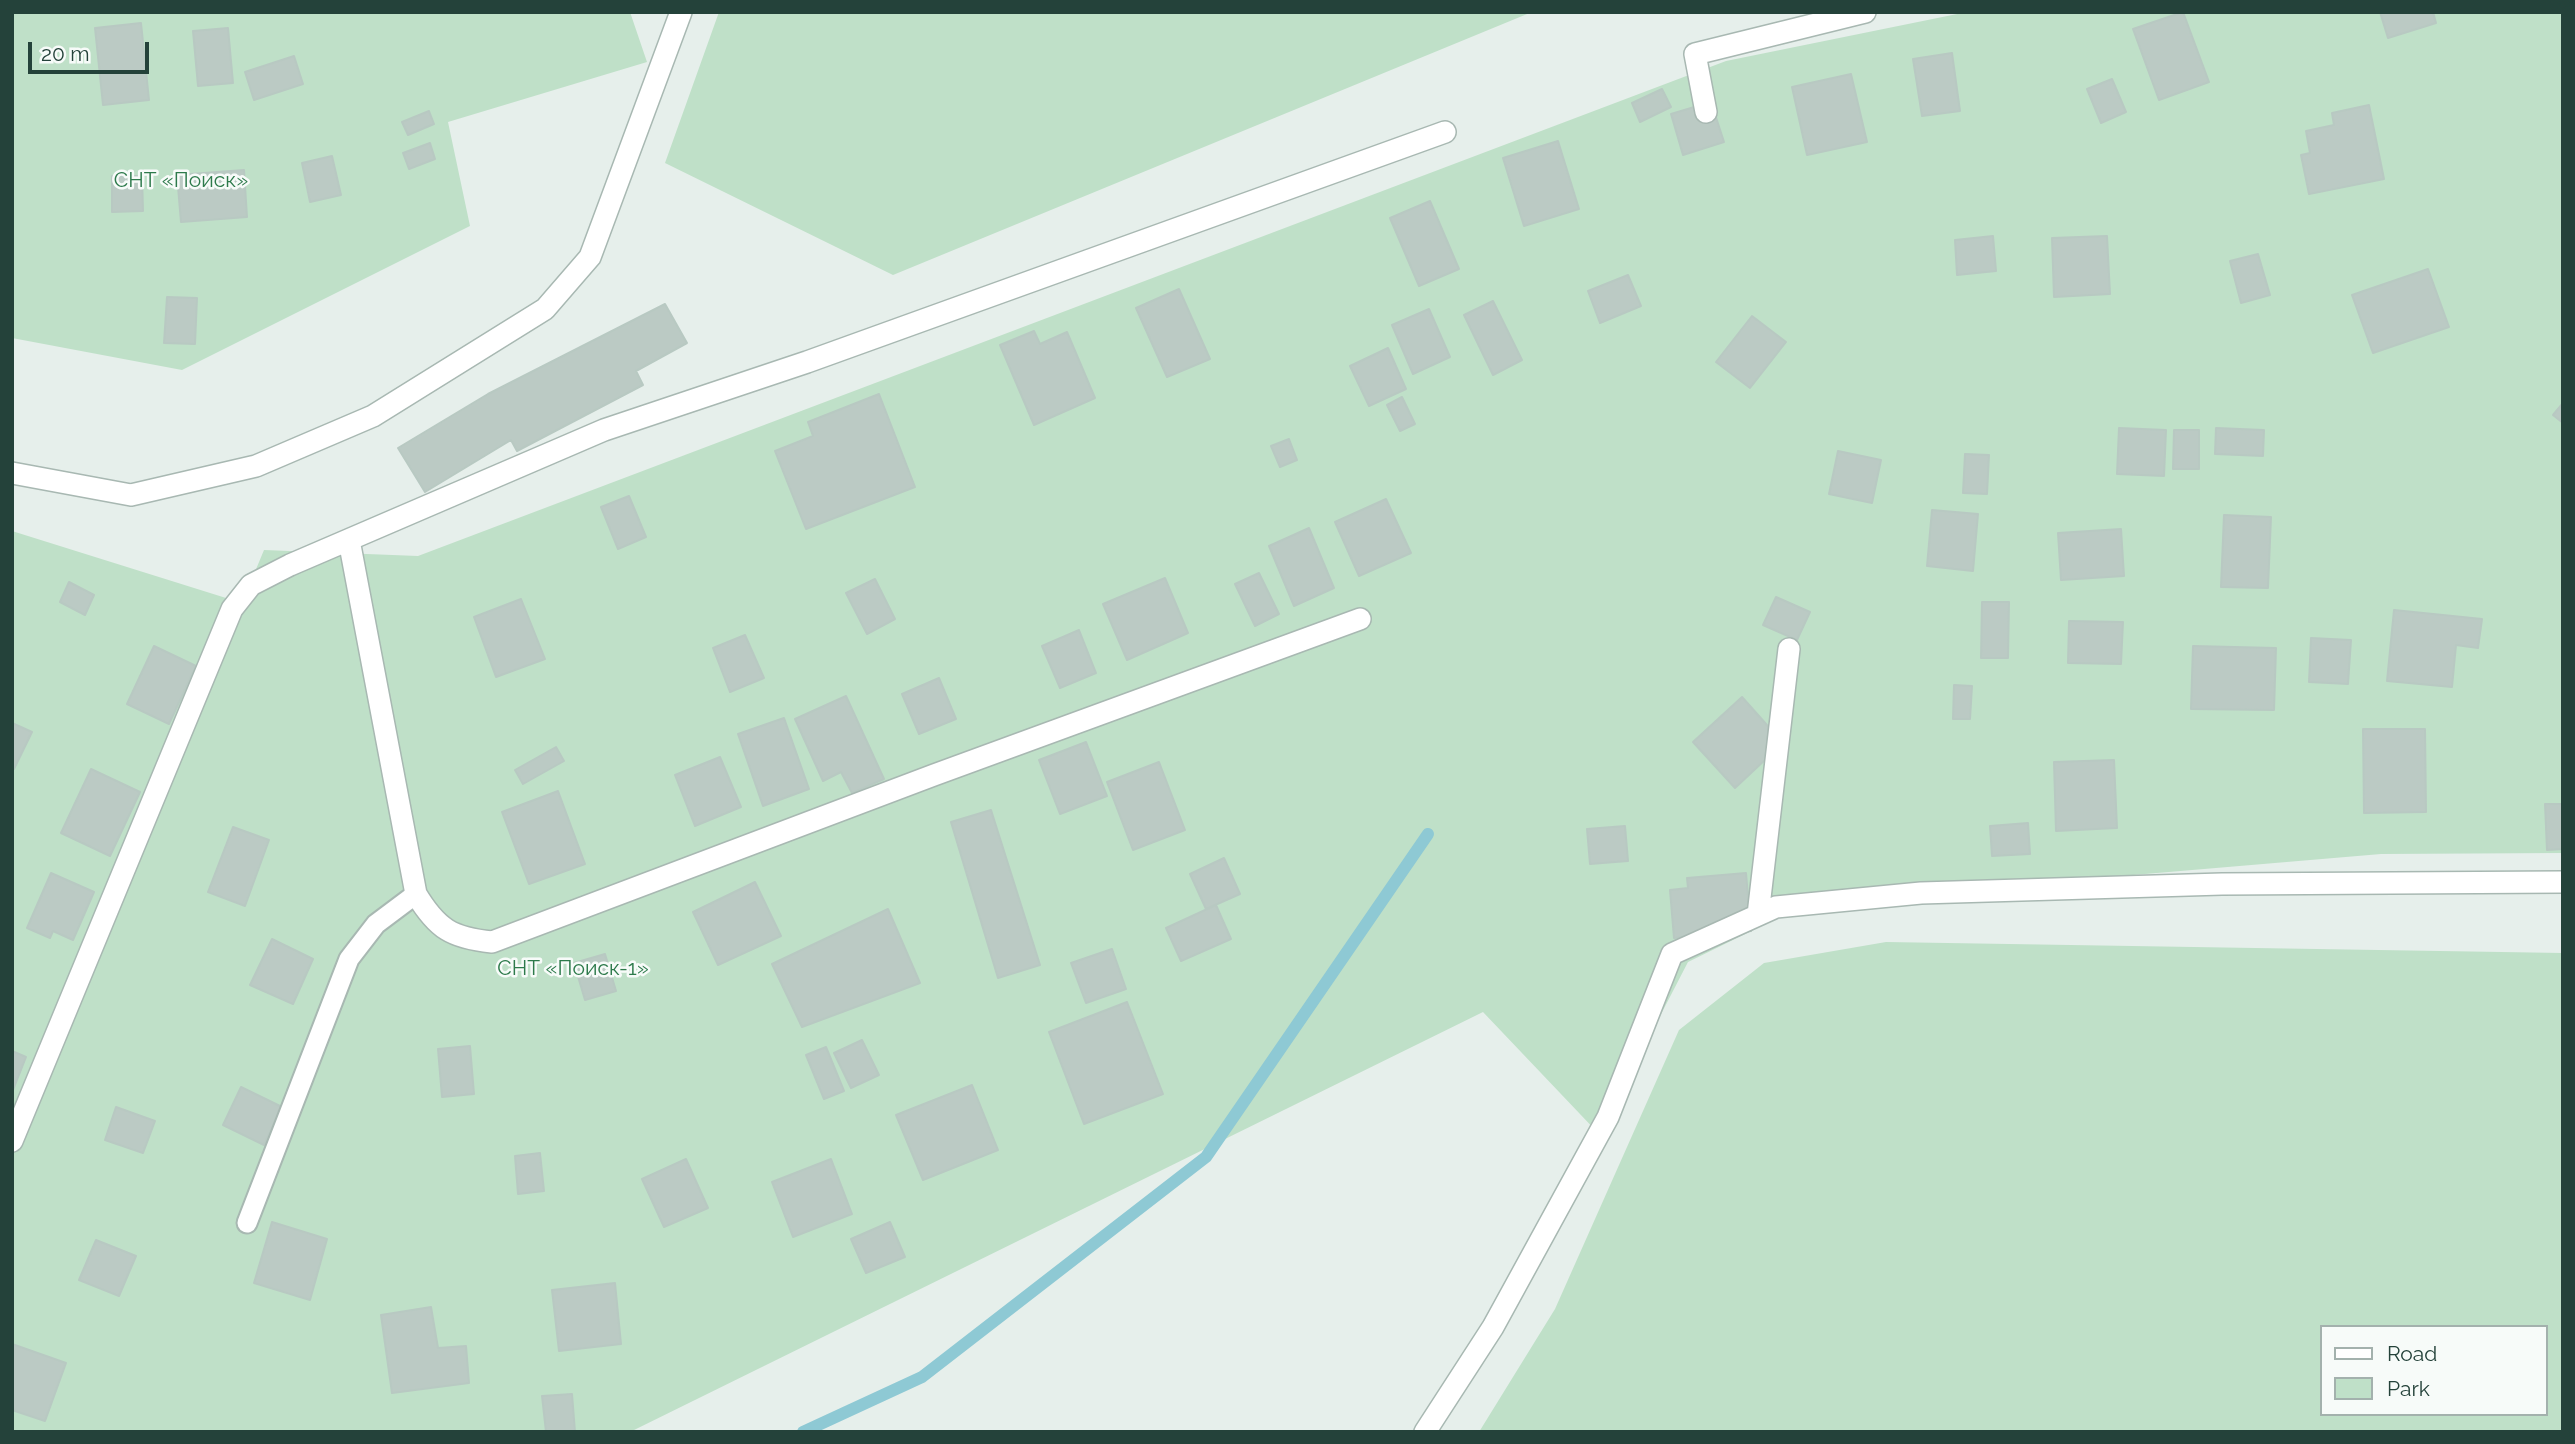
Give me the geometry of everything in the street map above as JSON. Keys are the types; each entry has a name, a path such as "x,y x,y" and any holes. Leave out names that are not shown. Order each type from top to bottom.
{"street":[{"path":"12,473 131,495 256,466 373,416 545,309 590,257 681,12"},
{"path":"1706,112 1695,54 1865,12"},
{"path":"12,1142 232,609 251,585 604,430 807,362 1445,132"},
{"path":"349,540 416,894 431,919 460,939 492,942 934,775 1360,619"},
{"path":"1758,915 1789,649"},
{"path":"1426,1432 1493,1327 1608,1117 1672,954 1776,906 1921,893 2222,884 2563,882"}],"lane":[{"path":"247,1223 349,959 376,924 416,894"}],"green space":[{"name":"СНТ «Поиск»","path":"12,12 630,12 647,62 448,122 470,226 182,370 12,338"},
{"path":"719,12 1532,12 893,275 665,163"},
{"name":"СНТ «Поиск-1»","path":"1967,12 2563,12 2563,853 2381,854 1921,893 1786,914 1688,962 1599,1134 1483,1012 630,1432 12,1432 12,531 242,603 264,550 418,556 1726,61"},
{"path":"1886,942 2563,953 2563,1432 1479,1432 1555,1309 1679,1030 1764,963"}],"building":[{"path":"2183,12 2209,82 2159,100 2133,29"},
{"path":"2380,12 2433,12 2436,23 2388,38"},
{"path":"141,23 149,100 103,105 95,28"},
{"path":"228,28 233,83 198,86 193,31"},
{"path":"1952,53 1960,111 1922,116 1913,59"},
{"path":"294,56 303,84 254,100 245,72"},
{"path":"1851,74 1867,142 1807,155 1792,87"},
{"path":"2112,79 2126,112 2101,123 2087,89"},
{"path":"1662,89 1671,107 1640,122 1632,103"},
{"path":"1711,102 1724,142 1683,155 1671,114"},
{"path":"2369,105 2384,179 2309,194 2301,155 2310,153 2306,131 2334,125 2332,113"},
{"path":"429,111 434,124 408,135 402,122"},
{"path":"1558,141 1579,209 1524,226 1503,158"},
{"path":"430,143 435,159 409,169 403,153"},
{"path":"332,156 341,195 310,202 302,163"},
{"path":"244,170 247,217 181,222 177,175"},
{"path":"112,176 142,176 143,211 112,212"},
{"path":"1430,201 1459,269 1419,286 1390,218"},
{"path":"1993,236 1996,271 1957,275 1955,240"},
{"path":"2107,236 2110,294 2054,297 2052,238"},
{"path":"2258,254 2270,295 2241,303 2230,261"},
{"path":"2428,269 2449,327 2373,353 2352,295"},
{"path":"1628,275 1641,306 1600,323 1588,291"},
{"path":"1179,289 1210,359 1167,377 1136,308"},
{"path":"167,297 197,298 195,344 164,343"},
{"path":"1493,301 1522,360 1493,375 1464,315"},
{"path":"665,304 687,343 636,371 643,385 517,451 511,440 425,492 398,448 488,394"},
{"path":"1429,309 1450,357 1413,374 1392,325"},
{"path":"1752,316 1786,342 1750,388 1716,362"},
{"path":"1034,331 1040,344 1067,332 1095,398 1034,425 1000,345"},
{"path":"1388,348 1406,389 1369,406 1350,366"},
{"path":"879,394 915,487 806,529 775,451 813,436 808,422"},
{"path":"1402,397 1415,424 1400,431 1387,405"},
{"path":"2563,403 2563,423 2553,415"},
{"path":"2119,428 2166,430 2164,476 2117,474"},
{"path":"2216,428 2264,430 2263,456 2215,454"},
{"path":"2174,430 2199,430 2199,469 2173,469"},
{"path":"1289,439 1297,460 1280,467 1271,446"},
{"path":"1838,451 1881,460 1872,503 1829,494"},
{"path":"1965,454 1989,455 1987,494 1963,493"},
{"path":"629,496 646,537 618,549 601,507"},
{"path":"1386,499 1411,553 1359,576 1335,522"},
{"path":"1932,510 1978,514 1973,571 1927,566"},
{"path":"2224,515 2271,517 2268,588 2221,587"},
{"path":"1309,528 1334,588 1294,606 1269,546"},
{"path":"2121,529 2124,576 2061,580 2058,533"},
{"path":"1259,573 1279,614 1255,626 1235,584"},
{"path":"1165,578 1188,633 1127,660 1103,604"},
{"path":"875,579 895,619 867,634 846,593"},
{"path":"69,582 94,595 85,615 60,602"},
{"path":"1776,597 1810,612 1797,640 1763,625"},
{"path":"521,599 545,659 496,677 474,617"},
{"path":"1982,602 2009,602 2008,658 1981,658"},
{"path":"2394,610 2482,619 2478,648 2456,645 2452,687 2387,681"},
{"path":"2069,621 2123,622 2121,664 2068,663"},
{"path":"1079,630 1096,673 1060,688 1042,646"},
{"path":"745,635 764,678 730,692 713,648"},
{"path":"2311,638 2351,640 2348,684 2309,682"},
{"path":"154,646 196,666 169,724 127,704"},
{"path":"2193,646 2276,648 2274,710 2191,709"},
{"path":"939,678 956,719 919,734 902,694"},
{"path":"1954,685 1972,686 1970,719 1953,719"},
{"path":"846,696 884,779 852,793 841,772 823,781 795,719"},
{"path":"1742,697 1783,743 1735,788 1693,742"},
{"path":"784,718 809,789 763,806 738,734"},
{"path":"12,723 32,732 14,769 12,768"},
{"path":"2363,729 2425,729 2426,812 2364,813"},
{"path":"1086,742 1107,796 1060,814 1039,760"},
{"path":"556,747 564,761 523,784 515,770"},
{"path":"720,757 741,807 695,826 675,775"},
{"path":"2114,760 2117,828 2056,831 2054,762"},
{"path":"1159,762 1185,830 1133,850 1107,782"},
{"path":"91,769 140,792 110,856 61,833"},
{"path":"558,791 585,864 529,884 502,812"},
{"path":"2545,804 2563,804 2563,849 2547,850"},
{"path":"991,810 1040,965 998,978 951,822"},
{"path":"2028,823 2030,854 1992,856 1990,826"},
{"path":"1625,826 1628,861 1590,864 1587,829"},
{"path":"233,827 269,840 245,906 208,892"},
{"path":"1224,858 1240,894 1206,909 1190,874"},
{"path":"51,873 94,892 73,940 53,931 50,938 27,928"},
{"path":"1746,873 1751,931 1674,938 1670,890 1688,888 1687,878"},
{"path":"755,882 781,936 718,965 693,912"},
{"path":"1216,905 1231,939 1181,961 1166,928"},
{"path":"888,909 920,983 802,1027 772,964"},
{"path":"272,939 313,959 293,1004 250,985"},
{"path":"1112,949 1126,989 1086,1003 1071,963"},
{"path":"605,954 616,991 585,1000 574,963"},
{"path":"1127,1002 1163,1094 1084,1124 1049,1032"},
{"path":"862,1040 879,1075 851,1088 834,1053"},
{"path":"470,1046 474,1094 442,1097 438,1049"},
{"path":"826,1047 844,1091 824,1099 806,1055"},
{"path":"12,1051 26,1057 13,1090 12,1089"},
{"path":"972,1085 998,1150 923,1180 896,1115"},
{"path":"241,1087 282,1107 264,1145 223,1125"},
{"path":"116,1107 155,1121 143,1153 105,1140"},
{"path":"540,1153 544,1191 518,1194 515,1156"},
{"path":"686,1159 708,1208 664,1227 642,1179"},
{"path":"831,1159 852,1214 793,1237 772,1182"},
{"path":"272,1222 327,1239 310,1300 254,1283"},
{"path":"890,1222 905,1257 866,1273 851,1239"},
{"path":"96,1240 136,1256 119,1296 79,1280"},
{"path":"615,1283 621,1344 559,1351 552,1290"},
{"path":"431,1307 438,1348 466,1346 469,1383 392,1393 381,1315"},
{"path":"12,1344 66,1363 45,1421 12,1410"},
{"path":"572,1394 575,1432 546,1432 542,1396"}],"waterway":[{"path":"803,1432 922,1377 1206,1157 1428,834"}]}
